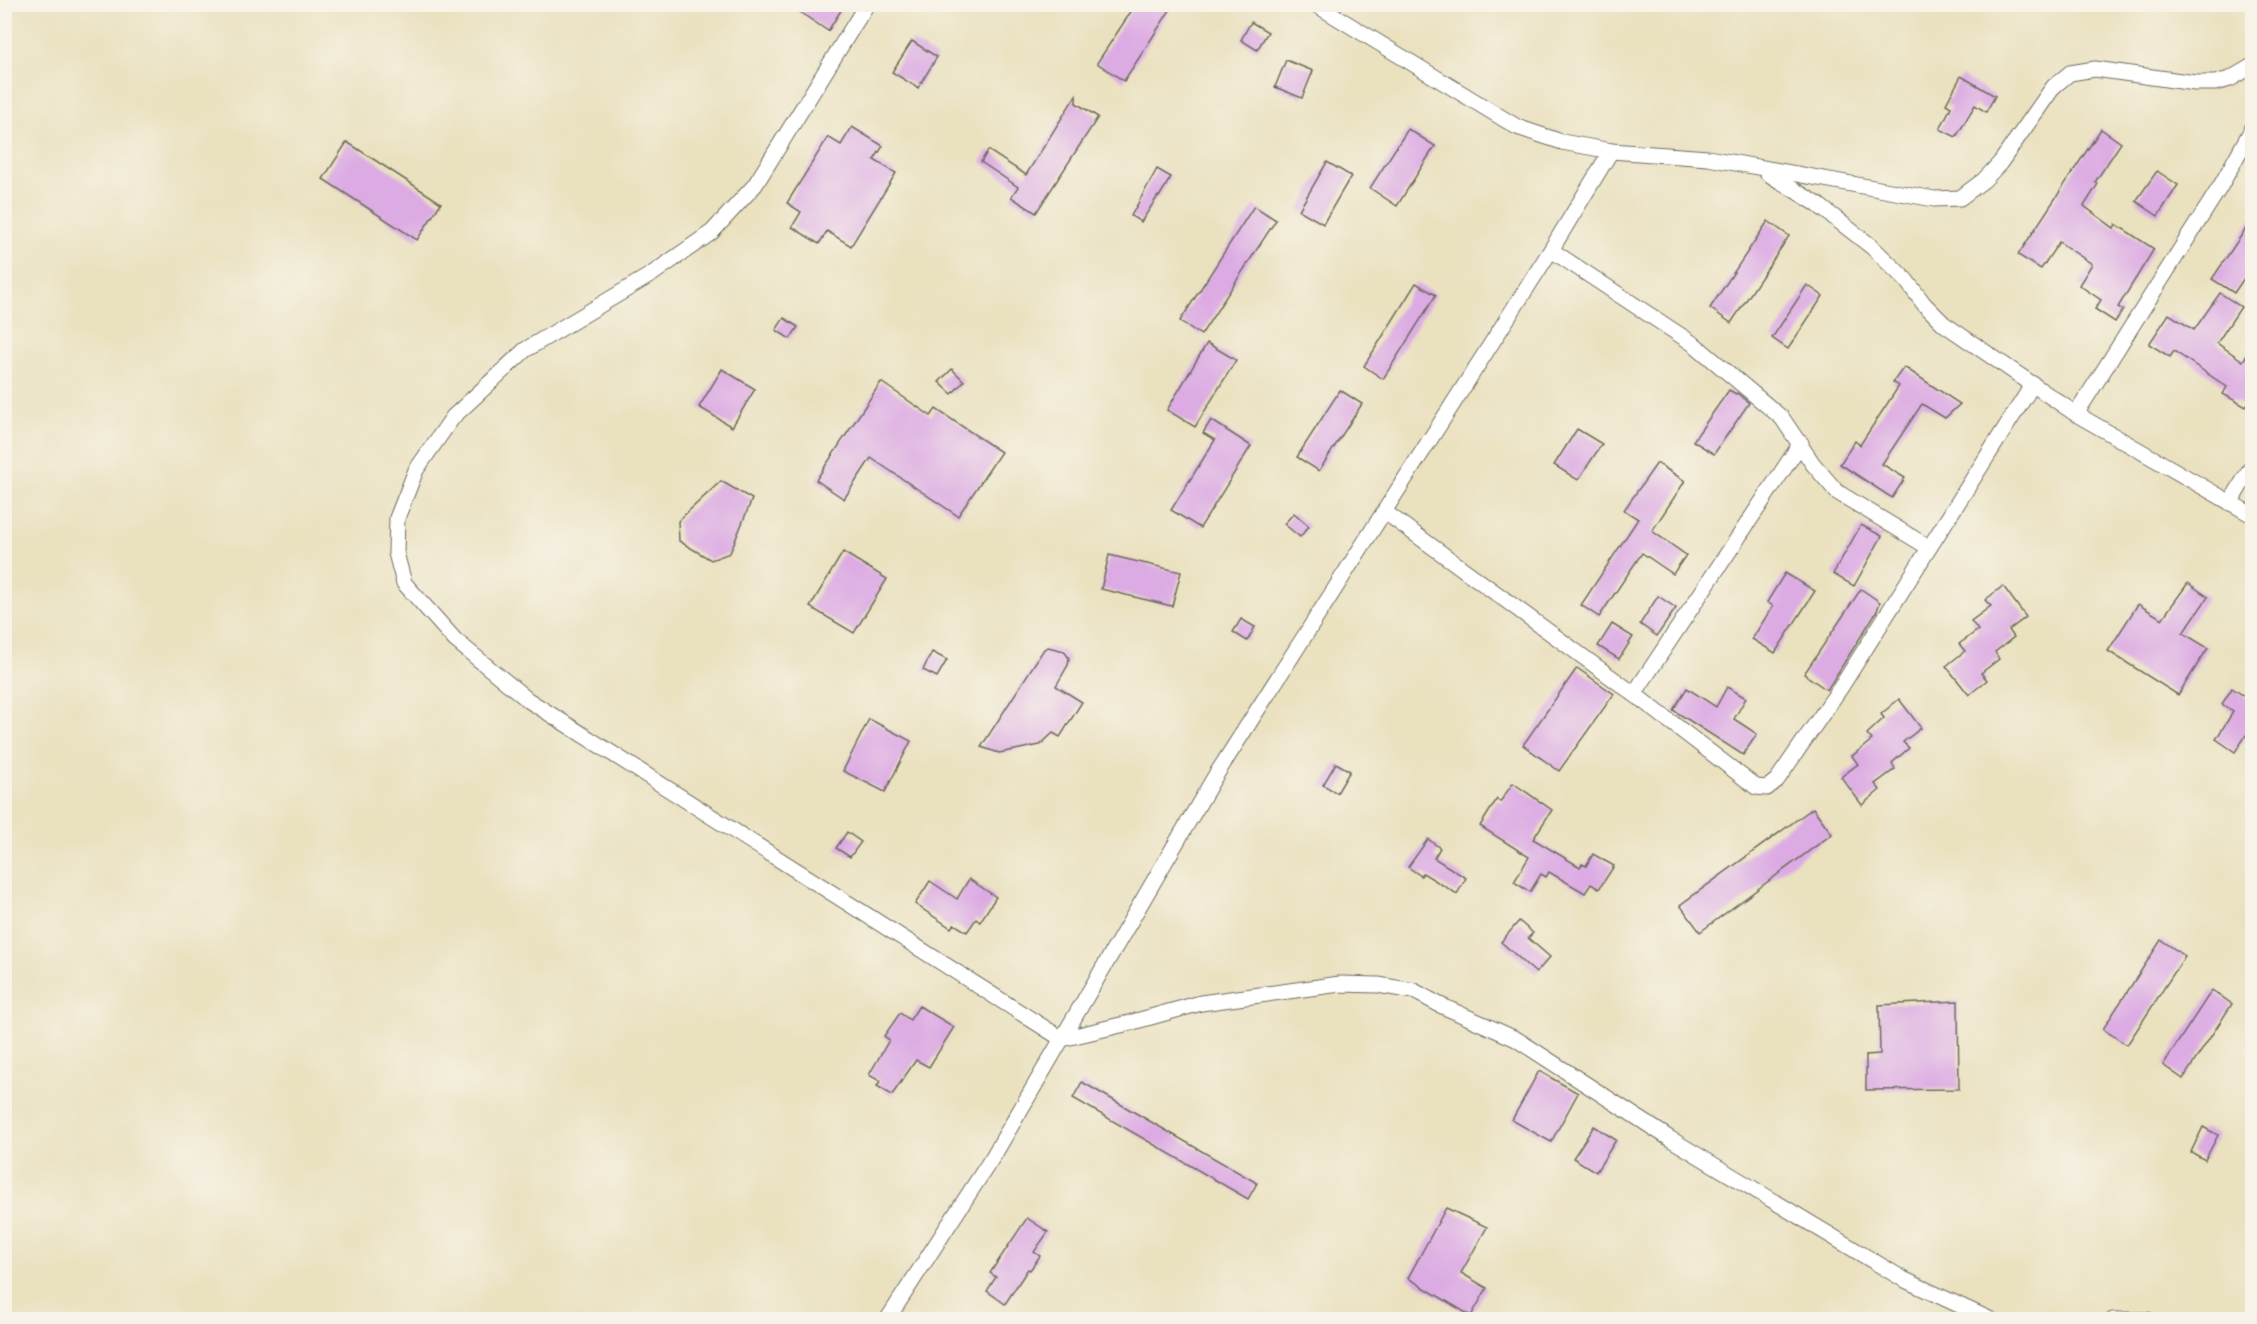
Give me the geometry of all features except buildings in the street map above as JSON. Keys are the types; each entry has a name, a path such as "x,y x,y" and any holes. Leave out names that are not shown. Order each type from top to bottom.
{"street":[{"path":"867,4 755,185 712,232 652,274 525,350 453,417 416,470 397,518 396,553 404,583 455,640 528,700 1062,1039 1201,1003 1340,984 1414,991 1516,1039 1669,1138 1903,1279 1991,1320"},
{"path":"1315,4 1517,127 1562,142 1611,151 1708,158 1934,199 1960,198 1984,180 2000,163 2054,86 2070,73 2095,69 2195,83 2215,83 2230,79 2253,66"},
{"path":"2076,414 2220,188 2253,129"},
{"path":"887,1320 994,1155 1214,778 1551,250 1611,151"},
{"path":"1757,168 1791,186 1844,225 1906,280 1924,304 1944,324 2076,414 2253,515"},
{"path":"1551,250 1695,345 1782,418 1837,492 1928,547"},
{"path":"1385,512 1634,694 1756,787 1767,788 1777,780 1841,687 2033,384"},
{"path":"1634,694 1801,443"},
{"path":"2230,503 2253,466"},
{"path":"2113,1320 2148,1320"}]}
